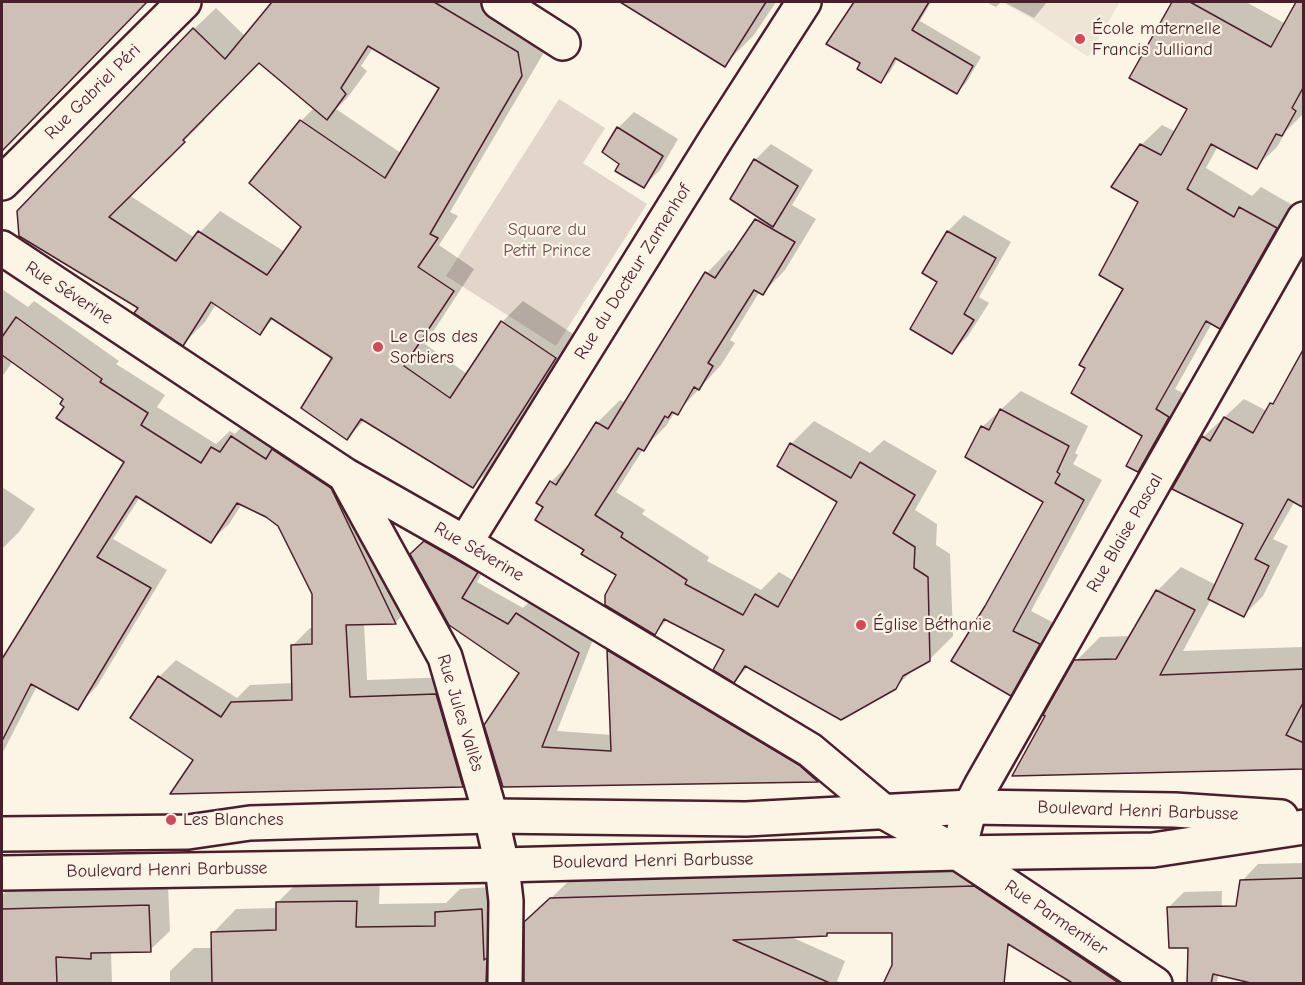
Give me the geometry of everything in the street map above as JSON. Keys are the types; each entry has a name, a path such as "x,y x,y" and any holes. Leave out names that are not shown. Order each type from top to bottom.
{"street":[{"name":"Rue Gabriel Péri","path":"2,183 184,2"},
{"path":"499,2 563,43"},
{"name":"Rue du Docteur Zamenhof","path":"465,543 709,149 804,2"},
{"name":"Rue Blaise Pascal","path":"958,852 970,807 1304,219"},
{"name":"Rue Séverine","path":"2,248 345,475 465,543 810,750 884,812 958,852"},
{"name":"Rue Jules Vallès","path":"345,475 446,657 491,816 502,865 506,901 504,984"},
{"name":"Boulevard Henri Barbusse","path":"2,834 188,832 250,823 491,816 747,819 970,807 1175,810 1304,818"},
{"name":"Boulevard Henri Barbusse","path":"2,873 502,865 958,852 1153,850 1304,827"},
{"name":"Rue Parmentier","path":"958,852 1155,984"}],"shaded area":[{"name":"École maternelle Francis Julliand","path":"1001,2 1120,2 1088,57 1034,20"}],"green space":[{"name":"Square du Petit Prince","path":"559,99 605,128 583,163 647,204 556,346 446,276"}],"building":[{"path":"2,2 147,2 2,151"},
{"path":"272,2 434,2 518,52 522,76 430,234 438,238 418,267 454,291 404,366 450,398 501,321 556,358 473,488 361,419 347,440 301,408 332,358 271,318 260,335 211,302 183,346 134,313 138,308 19,236 17,211 193,28 225,59","holes":["368,46 439,88 385,178 300,120 249,183 301,227 267,275 198,231 176,261 109,217 185,142 183,140 259,63 327,120 346,94 341,88"]},
{"path":"620,2 766,2 725,67"},
{"path":"854,2 929,2 912,30 973,66 957,94 895,58 881,83 857,69 860,63 826,44"},
{"path":"1172,2 1190,2 1271,47 1296,2 1304,2 1304,86 1292,108 1296,111 1282,136 1276,134 1257,169 1211,144 1187,189 1234,217 1239,207 1277,228 1220,329 1206,321 1156,409 1169,417 1138,472 1126,466 1142,436 1071,393 1085,368 1079,365 1123,289 1099,275 1138,202 1111,187 1140,144 1161,155 1187,109 1129,78"},
{"path":"617,127 663,156 644,188 615,171 619,164 602,152"},
{"path":"754,159 798,186 773,227 730,199"},
{"path":"755,219 795,242 763,295 754,290 708,363 713,366 699,390 694,387 678,415 672,412 668,418 665,416 644,451 638,448 595,515 623,533 621,537 687,580 685,584 743,615 755,594 778,607 837,502 777,466 790,443 851,478 860,462 915,495 893,533 915,547 914,568 928,577 930,661 903,676 896,689 841,720 745,666 734,683 713,670 724,650 664,619 655,635 605,605 605,595 616,575 581,554 584,550 535,520 543,507 536,503 550,481 556,485 596,422 608,429 705,272 715,278"},
{"path":"947,231 996,258 964,314 974,320 952,354 910,329 937,282 922,273"},
{"path":"16,317 102,379 100,382 148,413 141,425 201,463 211,447 220,452 231,436 266,459 272,449 331,488 396,624 346,625 350,697 436,694 463,787 170,794 193,760 130,718 158,676 221,717 231,702 292,700 291,645 312,644 312,594 278,526 266,517 237,503 211,543 136,496 97,557 151,588 78,710 31,684 2,741 2,659 124,462 56,418 64,407 60,404 63,399 2,355 2,337"},
{"path":"1304,348 1304,508 1288,499 1255,559 1269,566 1244,617 1208,599 1243,524 1172,489 1202,436 1210,441 1224,417 1253,433 1270,403 1273,404"},
{"path":"1000,409 1069,446 1057,472 1060,474 1055,483 1084,500 1013,631 1040,644 1011,696 951,661 985,606 1043,502 965,457 981,426 989,430"},
{"path":"424,541 478,572 462,598 508,624 516,613 579,653 542,747 611,751 607,650 799,765 818,782 503,787 484,725 519,673 449,625 410,554"},
{"path":"1156,590 1195,610 1160,675 1304,669 1304,701 1286,735 1304,743 1304,769 1012,776 1074,660 1116,659"},
{"path":"1304,878 1304,984 1255,984 1213,974 1211,984 1187,984 1188,948 1169,948 1167,907 1236,906 1240,880"},
{"path":"974,886 1120,984 1074,984 1008,944 1004,984 883,984 892,965 892,933 827,933 827,936 733,940 832,984 524,984 524,922 550,898"},
{"path":"357,901 356,927 435,926 435,912 482,909 484,960 487,958 486,984 212,984 211,932 276,930 276,902"},
{"path":"149,905 151,952 91,953 91,959 56,957 57,984 2,984 2,909"}],"place":[{"name":"École maternelle Francis Julliand","path":"1080,39"},
{"name":"Le Clos des Sorbiers","path":"378,347"},
{"name":"Église Béthanie","path":"861,625"},
{"name":"Les Blanches","path":"171,820"}]}
